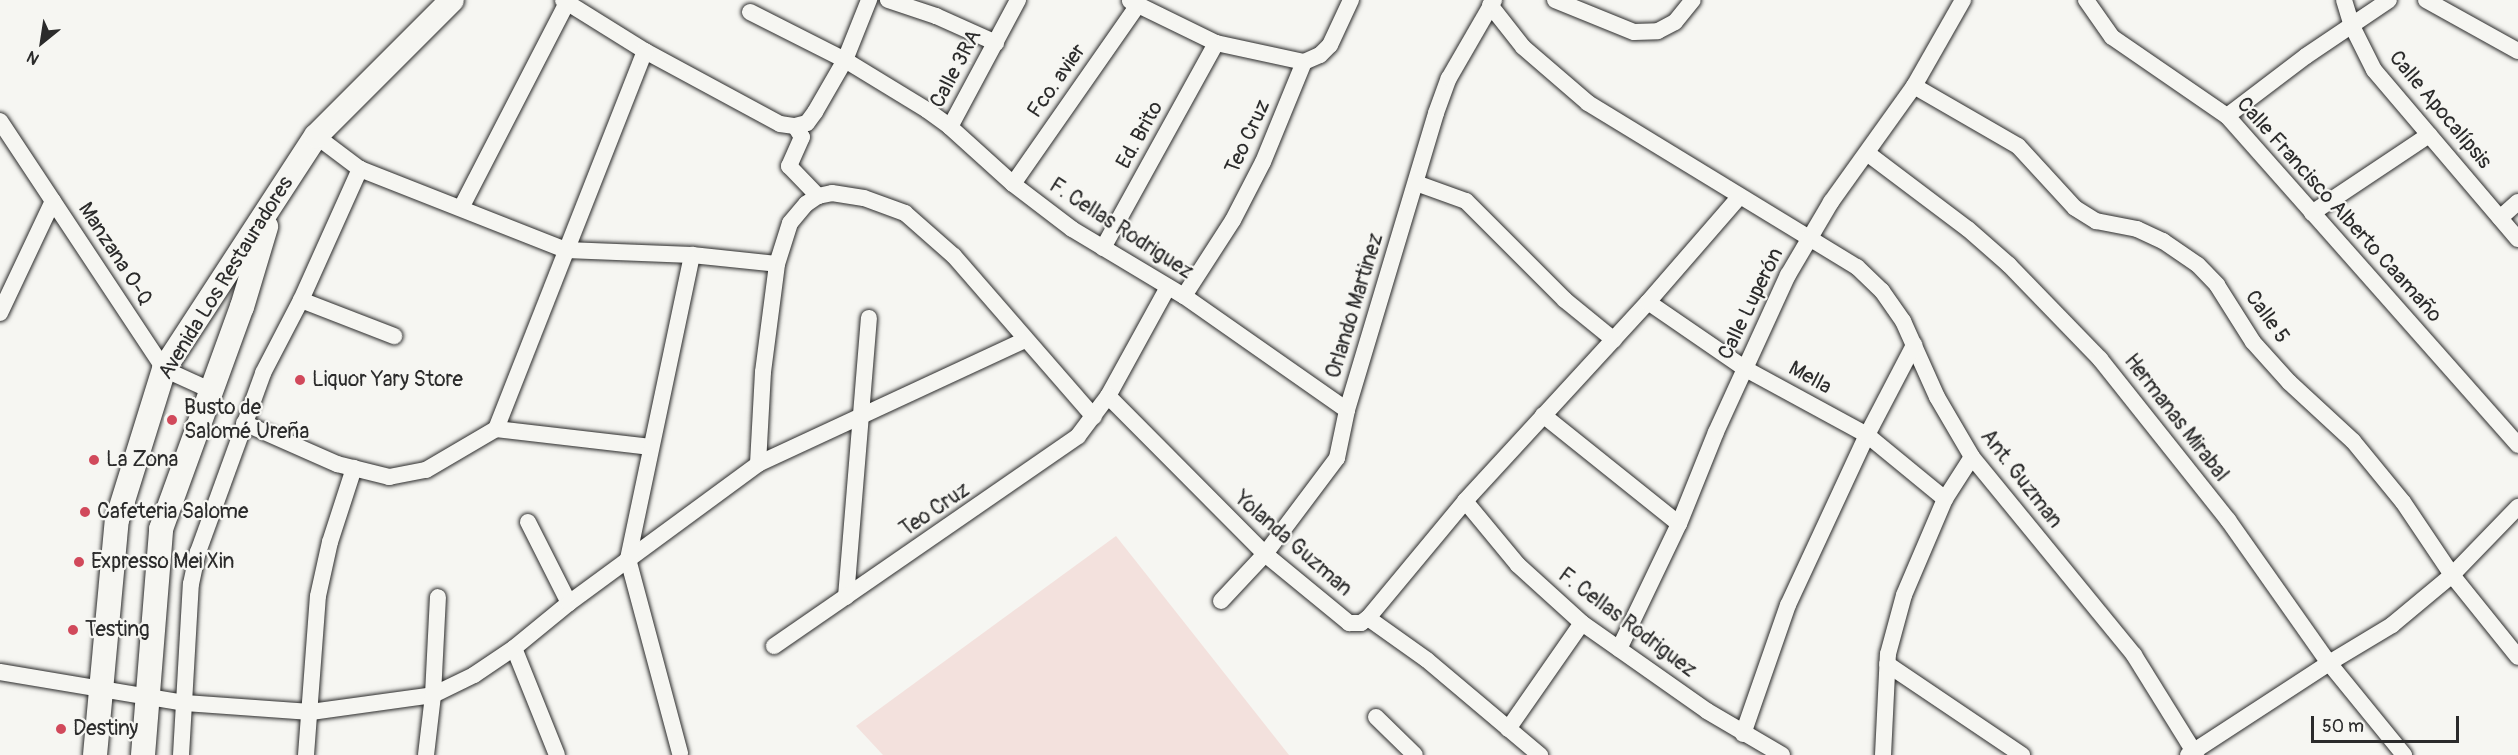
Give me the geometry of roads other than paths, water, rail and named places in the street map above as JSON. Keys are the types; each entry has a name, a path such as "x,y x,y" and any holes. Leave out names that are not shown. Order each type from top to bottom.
{"street":[{"name":"Avenida Los Restauradores","path":"95,755 99,690 117,520 164,369 316,136 452,0"},
{"path":"461,208 565,2 645,51 780,124 795,126 807,123 815,112 845,60 869,0"},
{"path":"888,0 936,16 996,43"},
{"name":"Calle 3RA","path":"950,127 1018,0"},
{"path":"1133,2 1216,43 1304,62 1320,55 1330,45 1351,0"},
{"path":"1555,0 1635,32 1658,31 1675,22 1693,0"},
{"name":"Calle Luperón","path":"1619,649 1679,524 1744,368 1788,275 1831,202 1914,86 1963,0"},
{"name":"Calle Francisco Alberto Caamaño","path":"2086,0 2112,37 2227,116 2518,445"},
{"name":"Calle Apocalípsis","path":"2344,0 2352,26 2374,70 2518,239"},
{"path":"2227,116 2306,56 2389,0"},
{"path":"2426,0 2518,51"},
{"name":"Fco. avier","path":"1013,183 1133,2"},
{"name":"Orlando Martinez","path":"1221,601 1265,554 1334,464 1340,450 1347,410 1449,78 1492,2"},
{"name":"Ant. Guzman","path":"1492,2 1523,47 1588,104 1857,267 1882,291 1903,321 1937,397 1972,457 2134,655 2192,754"},
{"name":"F. Cellas Rodriguez","path":"750,12 845,60 950,127 1013,183 1072,229 1184,296 1347,410"},
{"name":"Ed. Brito","path":"1103,248 1216,43"},
{"path":"496,429 645,51"},
{"name":"Teo Cruz","path":"1184,296 1233,220 1263,162 1304,62"},
{"name":"Calle 5","path":"1914,86 2018,146 2075,208 2096,221 2137,229 2163,241 2198,265 2217,285 2253,342 2289,382 2353,441 2403,502 2452,575 2518,657"},
{"name":"Manzana O-Q","path":"0,121 164,369"},
{"path":"795,126 802,137 789,166 818,196"},
{"path":"2312,213 2429,135"},
{"path":"316,136 360,169 566,250 692,255 777,264"},
{"name":"Hermanas Mirabal","path":"1867,153 1968,229 2009,265 2100,359 2228,520 2329,663 2404,755"},
{"path":"181,755 191,584 198,552 263,374 301,300 360,169"},
{"path":"1416,183 1466,201 1565,300 1614,340"},
{"path":"758,464 763,372 777,264 790,223 806,204 818,196 832,193 864,198 905,213 954,256 1094,417"},
{"path":"1540,755 1427,660 1368,618 1465,501 1648,303 1740,196"},
{"path":"144,755 161,529 242,307 274,200"},
{"path":"0,313 53,201"},
{"path":"2500,218 2518,202"},
{"path":"680,753 628,559 692,255"},
{"path":"1108,396 1168,286"},
{"path":"301,300 394,336"},
{"name":"Mella","path":"1648,303 1744,368 1868,435 1945,499"},
{"path":"846,597 869,318"},
{"path":"0,672 185,703 311,712 433,695 474,675 514,648 569,603 758,464 1025,339"},
{"path":"1743,734 1788,605 1868,435 1914,345"},
{"path":"164,369 210,390"},
{"name":"Teo Cruz","path":"774,646 1078,436 1108,396"},
{"name":"Yolanda Guzman","path":"1108,396 1265,554 1349,623 1360,623 1368,618"},
{"path":"1543,415 1679,524"},
{"path":"244,423 337,464 390,477 426,470 496,429 651,447"},
{"path":"1883,755 1887,664 1904,594 1945,499 1972,457"},
{"path":"306,755 318,596 330,542 354,468"},
{"name":"F. Cellas Rodriguez","path":"1465,501 1518,565 1582,623 1743,734 1782,755"},
{"path":"2192,754 2329,663 2392,625 2452,575 2518,507"},
{"path":"528,522 569,603"},
{"path":"426,755 433,695 438,597"},
{"path":"1508,729 1582,623"},
{"path":"514,648 557,755"},
{"path":"1887,664 2022,755"},
{"path":"1376,717 1415,755"}],"place":[{"name":"Liquor Yary Store","path":"300,380"},
{"name":"Busto de Salomé Ureña","path":"172,420"},
{"name":"La Zona","path":"94,460"},
{"name":"Cafeteria Salome","path":"85,512"},
{"name":"Expresso Mei Xin","path":"79,562"},
{"name":"Testing","path":"73,630"},
{"name":"Destiny","path":"61,729"}]}
